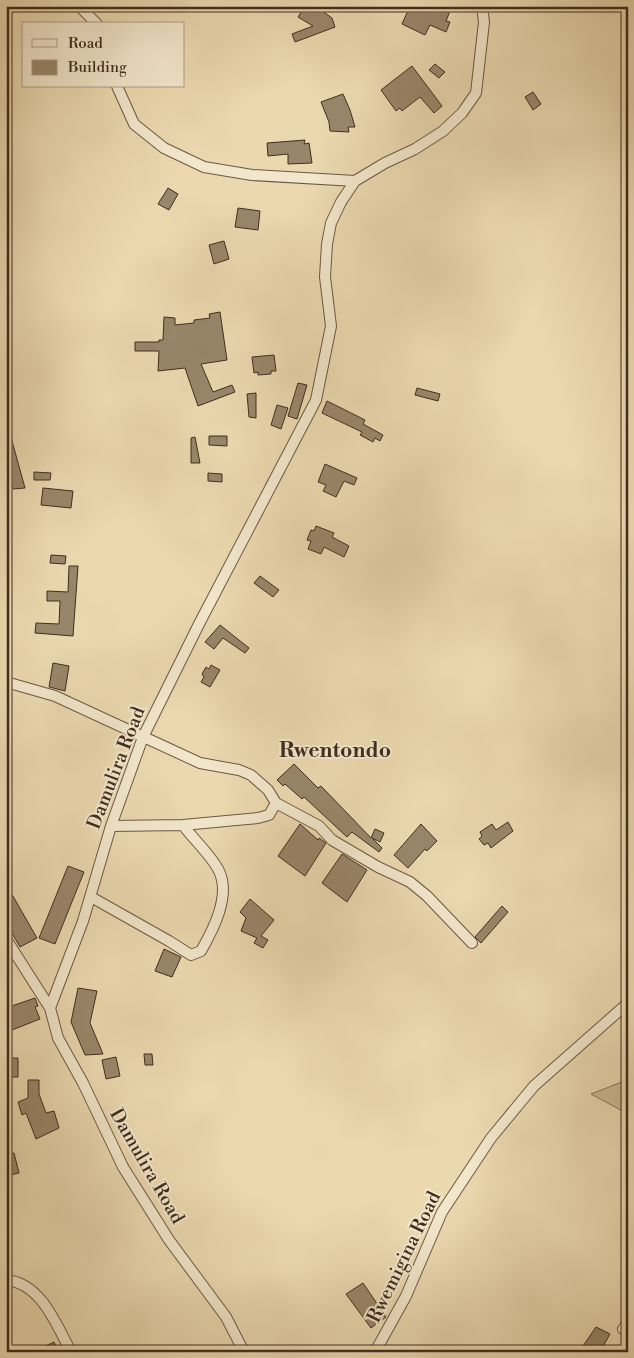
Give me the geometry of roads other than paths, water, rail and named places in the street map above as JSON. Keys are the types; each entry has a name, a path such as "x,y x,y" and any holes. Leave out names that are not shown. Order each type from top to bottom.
{"street":[{"path":"79,6 95,22"},
{"path":"118,88 134,124 164,148 204,167 252,175 355,181 385,163 415,149 443,131 462,114 476,93 484,22 482,6"},
{"name":"Damulira Road","path":"244,1352 226,1317 169,1240 123,1167 83,1083 58,1038 50,1008 91,898 111,826 143,737 203,615 316,400 331,326 326,277 327,244 331,223 341,202 355,181"},
{"path":"6,682 55,696 200,763 238,770 251,775 268,790 276,803 319,826 332,840 347,849 410,882 427,896 472,943"},
{"path":"111,826 183,825 258,818 269,814 276,803"},
{"path":"91,898 191,955 201,951 218,917 222,895 219,872 183,825"},
{"path":"6,939 50,1008"},
{"name":"Rwemigina Road","path":"375,1352 406,1296 442,1212 491,1138 534,1086 628,1003"},
{"path":"6,1280 26,1285 32,1290 47,1310 71,1352"}],"district":[{"name":"Rwentondo","path":"335,751"}]}
